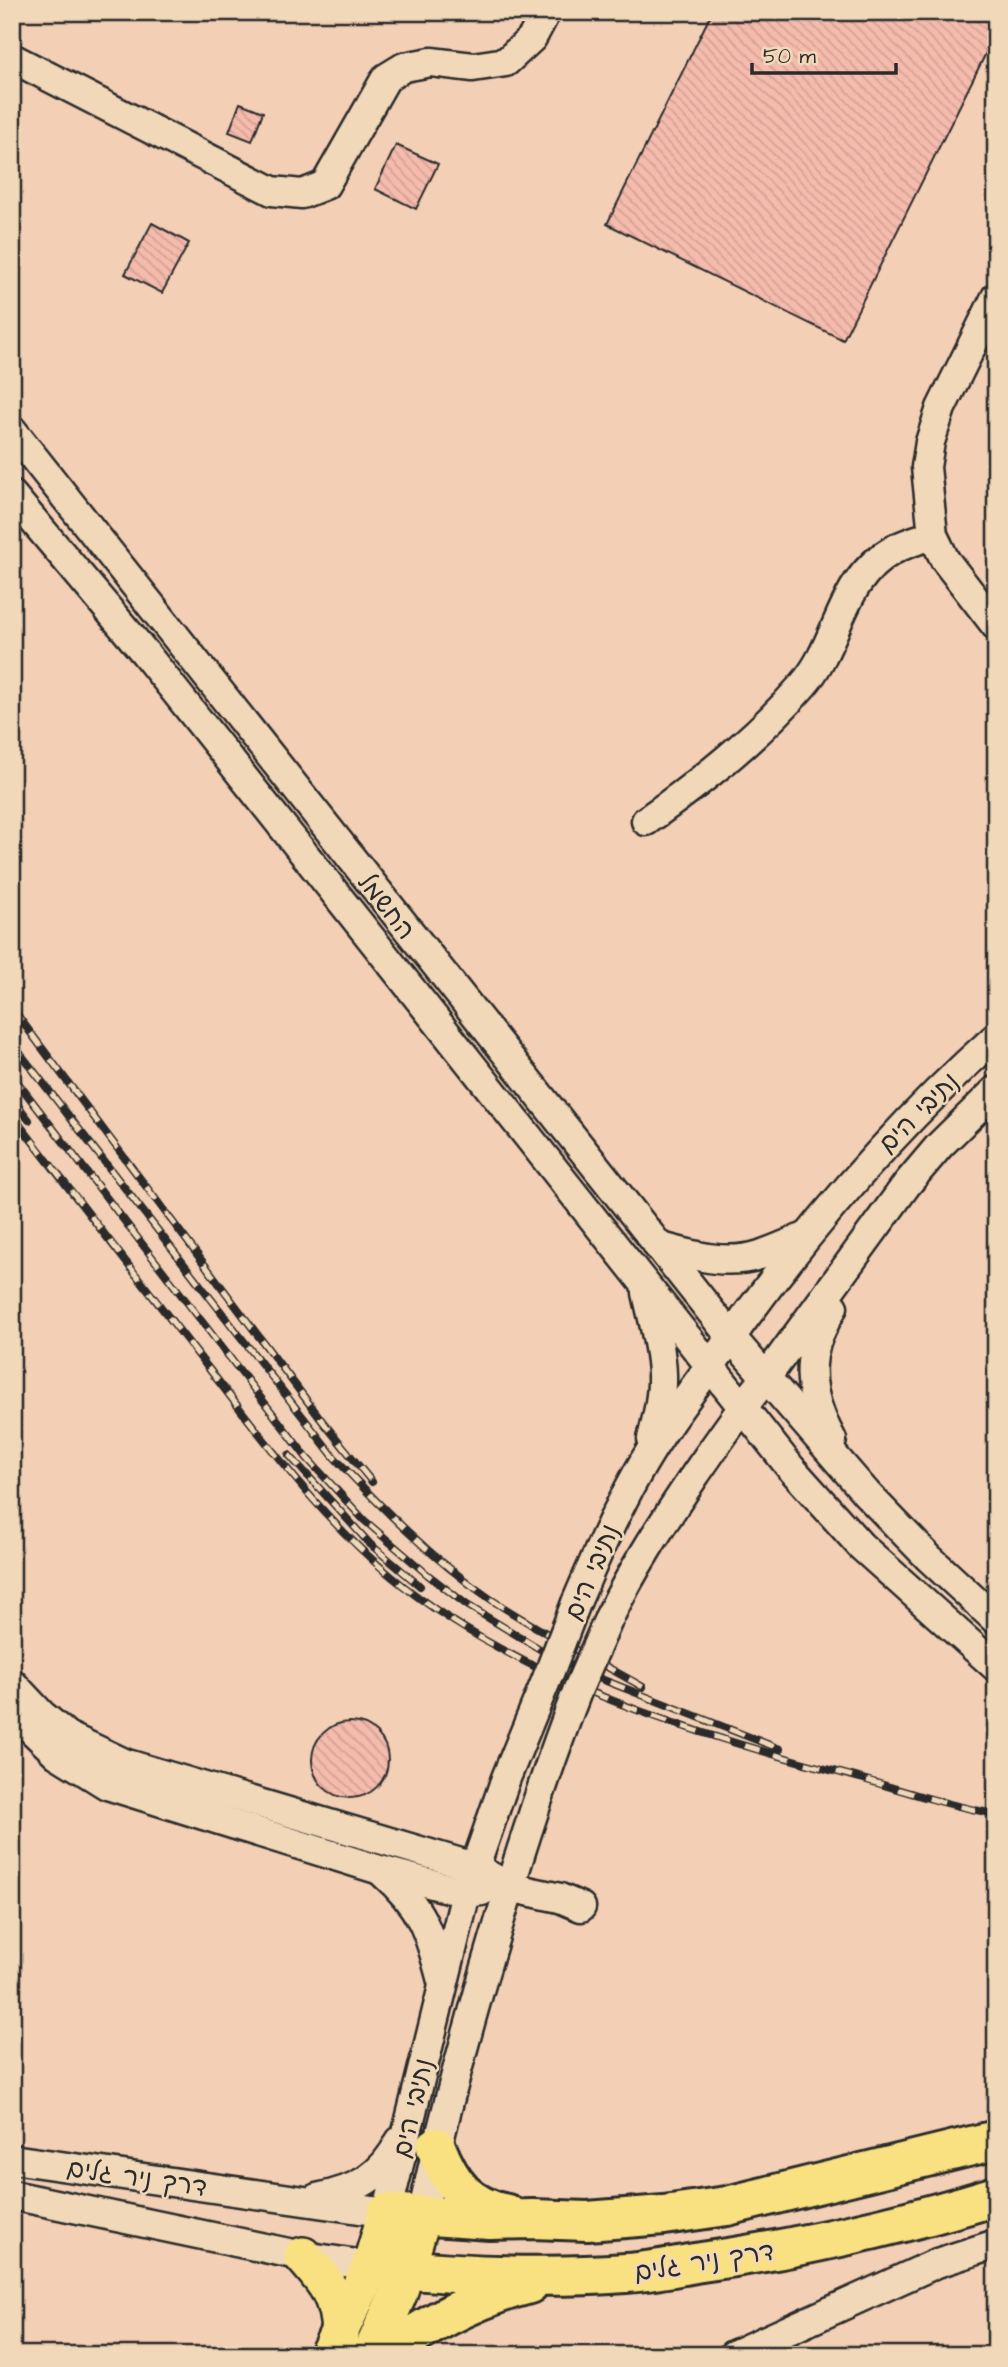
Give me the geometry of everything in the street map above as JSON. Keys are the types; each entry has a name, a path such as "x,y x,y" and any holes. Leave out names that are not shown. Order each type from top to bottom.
{"highway":[{"path":"424,2133 458,2189 482,2207 533,2219"},
{"path":"405,2215 490,2220 587,2221 664,2215 727,2206 996,2140"},
{"name":"דרך ניר גלים","path":"389,2268 558,2277 630,2273 738,2258 996,2196"},
{"path":"384,2355 446,2315 500,2292 558,2277"}],"main road":[{"path":"371,2355 389,2268 405,2215"},
{"path":"303,2256 325,2281 335,2300 339,2315 334,2345"},
{"path":"334,2345 389,2268"}],"street":[{"path":"12,58 272,191 302,194 325,185 386,78 404,66 431,62 473,66 506,62 532,38 546,12"},
{"path":"996,297 946,396 930,442 926,467 933,535 944,560 996,626"},
{"name":"החשמל","path":"12,430 658,1246 765,1379 853,1479"},
{"name":"החשמל","path":"12,495 154,664 790,1467 861,1546 996,1667"},
{"path":"646,821 706,778 806,683 819,663 857,582 869,568 893,550 933,535"},
{"name":"נתיבי הים","path":"405,2215 424,2133 443,1982 474,1867 521,1739 576,1603 616,1515 649,1454 805,1237 863,1168 909,1119 996,1037"},
{"name":"נתיבי הים","path":"424,2133 540,1789 578,1689 626,1582 742,1406 765,1379 907,1184 940,1144 996,1090"},
{"path":"658,1246 704,1258 732,1260 758,1256 805,1237"},
{"path":"863,1245 816,1342 812,1362 817,1412 853,1479 929,1558 996,1620"},
{"path":"644,1284 660,1349 662,1377 660,1406 649,1454"},
{"path":"12,1683 42,1715 67,1736 124,1763"},
{"path":"12,1708 57,1754 107,1785 466,1894 509,1886"},
{"path":"12,1736 124,1763 474,1867 509,1886 560,1898 581,1908"},
{"path":"380,1870 409,1898 422,1919 443,1982"},
{"path":"301,2201 343,2192 367,2181 392,2157 424,2133"},
{"path":"12,2139 102,2172"},
{"name":"דרך ניר גלים","path":"12,2159 405,2215"},
{"name":"דרך ניר גלים","path":"12,2195 303,2256 389,2268"},
{"path":"733,2355 925,2268 996,2244"}],"shaded area":[{"path":"12,12 996,12 996,2355 12,2355"}],"building":[{"path":"712,12 996,12 996,33 843,340 607,224"},
{"path":"240,103 263,112 252,141 229,132"},
{"path":"396,145 438,164 416,209 375,189"},
{"path":"152,223 189,243 162,293 125,274"},
{"path":"350,1722 364,1725 377,1733 385,1746 388,1760 385,1774 377,1787 364,1795 350,1798 336,1795 323,1787 315,1774 312,1760 315,1746 323,1733 336,1725"}],"railway":[{"path":"12,1008 323,1422 372,1482"},
{"path":"12,1043 334,1457 370,1495 427,1549 489,1598 643,1687"},
{"path":"12,1075 307,1458 364,1520 467,1605 558,1660 780,1749"},
{"path":"12,1098 29,1120"},
{"path":"12,1115 294,1477 365,1553 441,1613 495,1646 553,1675 673,1723 961,1807 996,1814"},
{"path":"289,1455 370,1544 420,1586"}]}
